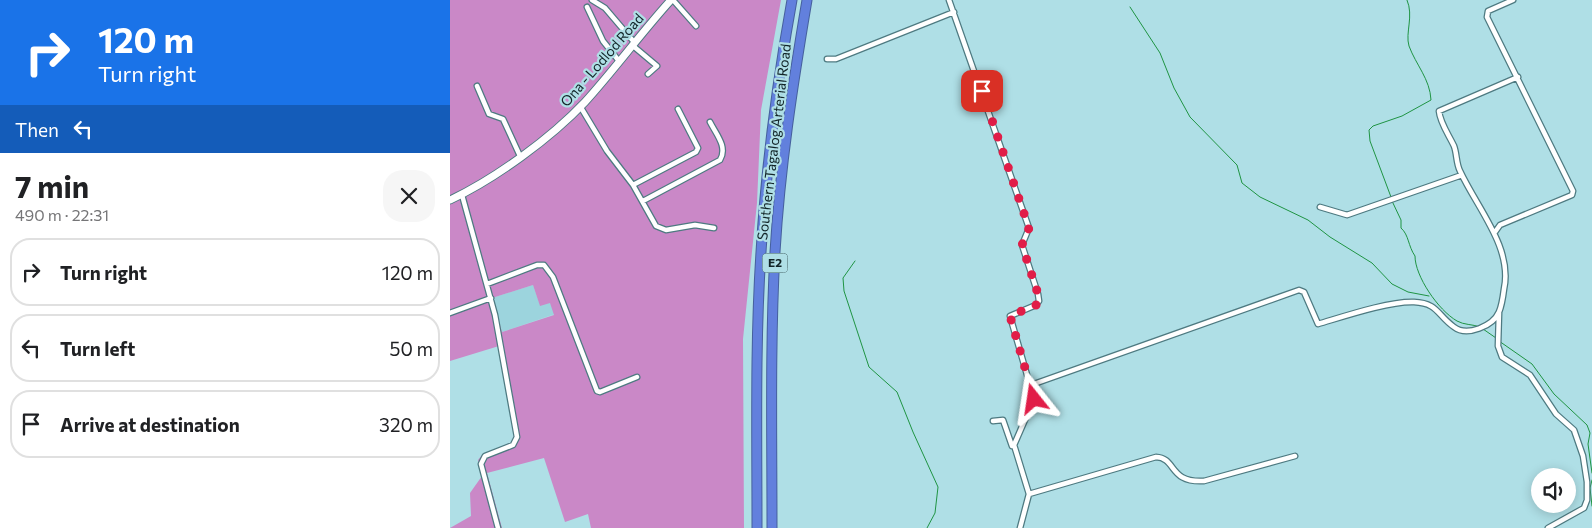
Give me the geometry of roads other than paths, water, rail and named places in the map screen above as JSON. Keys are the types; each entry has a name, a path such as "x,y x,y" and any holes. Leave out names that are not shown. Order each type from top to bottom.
{"highway":[{"name":"Southern Tagalog Arterial Road","path":"757,528 757,358 761,251 770,150 792,0"},
{"name":"Southern Tagalog Arterial Road","path":"772,528 772,358 775,251 784,150 807,0"}],"main road":[{"name":"Ona - Lodlod Road","path":"450,200 520,156 551,133 580,106 672,0"}],"street":[{"path":"592,0 605,8 633,43 657,66 648,74"},
{"path":"672,0 696,26"},
{"path":"950,0 1029,228 1022,245 1039,301 1036,305 1010,316 1031,385 1033,405 1014,446"},
{"path":"1495,232 1500,225 1572,195 1573,191 1486,14 1513,0"},
{"path":"587,8 603,41 619,60"},
{"path":"827,59 836,59 954,12"},
{"path":"1518,77 1439,111 1454,146 1462,175 1482,213 1495,232 1505,260 1506,278 1499,313 1498,336 1498,346 1502,357 1530,375 1556,414 1571,426 1580,441 1586,469 1587,500 1584,508 1578,513 1548,528"},
{"path":"477,86 489,114 503,120 520,156"},
{"path":"580,106 607,152 633,185 656,226 661,229 699,224 714,228"},
{"path":"633,185 696,152 698,144 678,109"},
{"path":"643,201 720,160 724,154 724,148 710,122"},
{"path":"1320,207 1347,215 1462,175"},
{"path":"462,194 491,298 517,437 513,445 486,456 481,464 498,528"},
{"path":"487,284 537,265 544,265 552,277 597,391 600,392 637,376"},
{"path":"1031,385 1299,290 1304,292 1318,324 1353,313 1413,302 1434,306 1454,327 1460,330 1476,330 1484,326 1499,313"},
{"path":"450,313 491,298"},
{"path":"993,420 1002,419 1012,446 1014,446 1029,494 1020,528"},
{"path":"1029,494 1156,457 1166,459 1179,476 1189,482 1204,481 1295,456"}],"waterway":[{"path":"1391,197 1370,141 1369,130 1373,126 1402,116 1431,100 1428,85 1409,46 1410,12 1407,0"},
{"path":"1130,7 1160,53 1174,88 1190,117 1237,165 1242,183 1260,197 1308,220 1330,237 1372,263 1392,284 1408,292 1429,296"},
{"path":"1392,201 1401,220 1401,228 1406,234 1415,256 1419,273 1435,301 1457,321 1480,327"},
{"path":"855,261 843,278 844,291 869,367 897,392 938,487 935,513 927,528"},
{"path":"1483,329 1496,338"},
{"path":"1499,341 1532,364 1554,394 1587,425 1590,433 1588,444 1592,473"},
{"path":"1592,480 1590,488 1592,506"}]}
